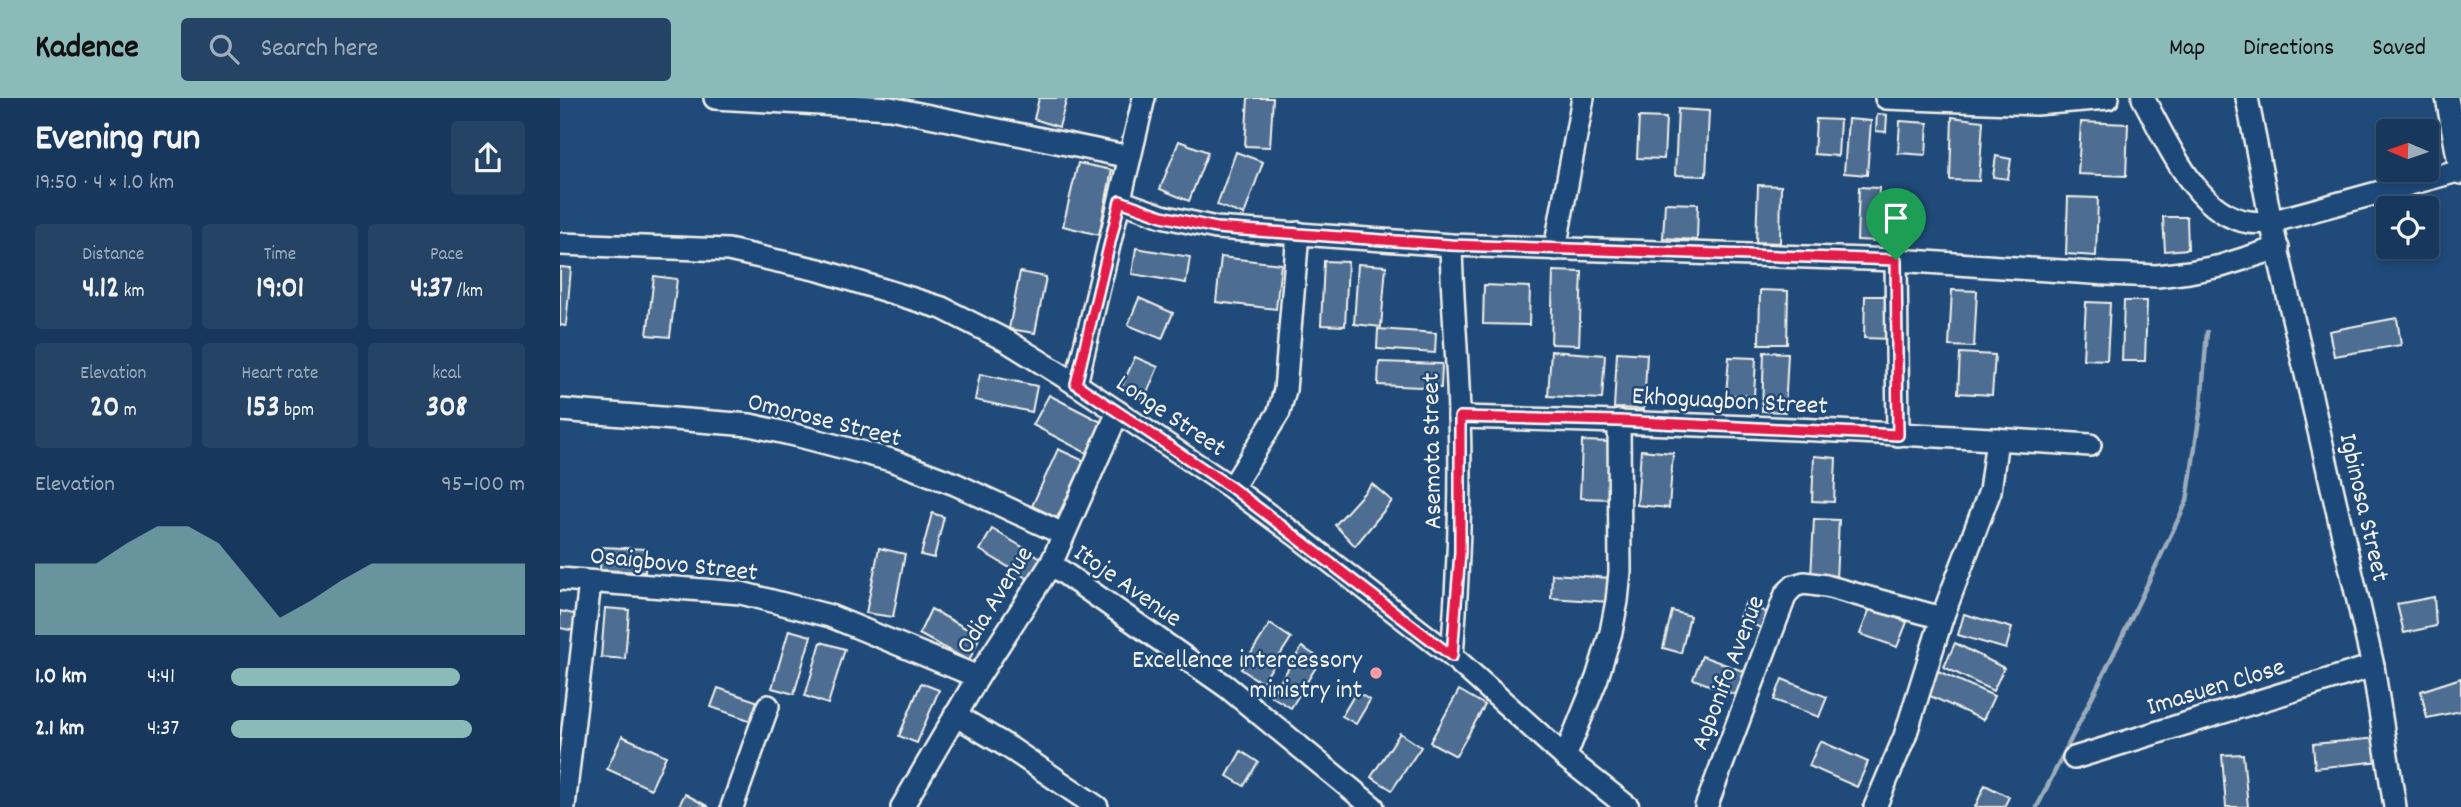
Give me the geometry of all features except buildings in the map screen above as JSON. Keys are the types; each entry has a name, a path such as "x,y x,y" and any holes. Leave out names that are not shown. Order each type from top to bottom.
{"street":[{"path":"715,98 892,103 1130,157"},
{"path":"1076,384 1144,98"},
{"path":"1555,249 1583,98"},
{"path":"1886,98 2036,104 2108,98"},
{"path":"2143,98 2201,195 2230,217 2249,222 2271,222 2461,172 2447,98"},
{"name":"Igbinosa Street","path":"2246,98 2271,222 2373,666 2395,807"},
{"path":"1120,201 1162,216 1216,228 1451,245 1896,260 2157,276 2221,266 2278,248"},
{"path":"1232,488 1279,412 1285,390 1298,233"},
{"name":"Longe Street","path":"560,244 728,250 819,270 942,308 1007,341 1232,488 1452,656 1565,757 1628,807"},
{"name":"Asemota Street","path":"1451,245 1451,294 1460,417 1460,552 1452,656"},
{"path":"1896,260 1898,435"},
{"name":"Omorose Street","path":"560,410 750,425 799,436 891,460 954,484 1062,534"},
{"name":"Odia Avenue","path":"902,807 978,677 1051,564 1118,412"},
{"name":"Ekhoguagbon Street","path":"1460,417 1619,421 2090,445"},
{"path":"1565,757 1597,678 1617,601 1620,572 1619,421"},
{"path":"1875,807 1905,736 1942,618 1990,491 1997,439"},
{"name":"Itoje Avenue","path":"1051,564 1227,687 1373,807"},
{"name":"Osaigbovo Street","path":"560,579 741,593 830,616 978,677"},
{"path":"564,807 590,582"},
{"name":"Agbonifo Avenue","path":"1706,807 1786,594 1794,586 1804,583 1826,586 1942,618"},
{"name":"Imasuen Close","path":"2074,758 2373,666"},
{"path":"732,807 768,706"},
{"path":"955,715 1010,748 1097,807"}],"waterway":[{"path":"2037,807 2187,501 2201,406 2207,332"}],"place":[{"name":"Excellence intercessory ministry int","path":"1376,673"}],"route":[{"path":"1120,201 1162,216 1216,228 1451,245 1896,260 1898,435 1619,421 1460,417 1460,552 1452,656 1232,488 1076,384 1120,201"}]}
